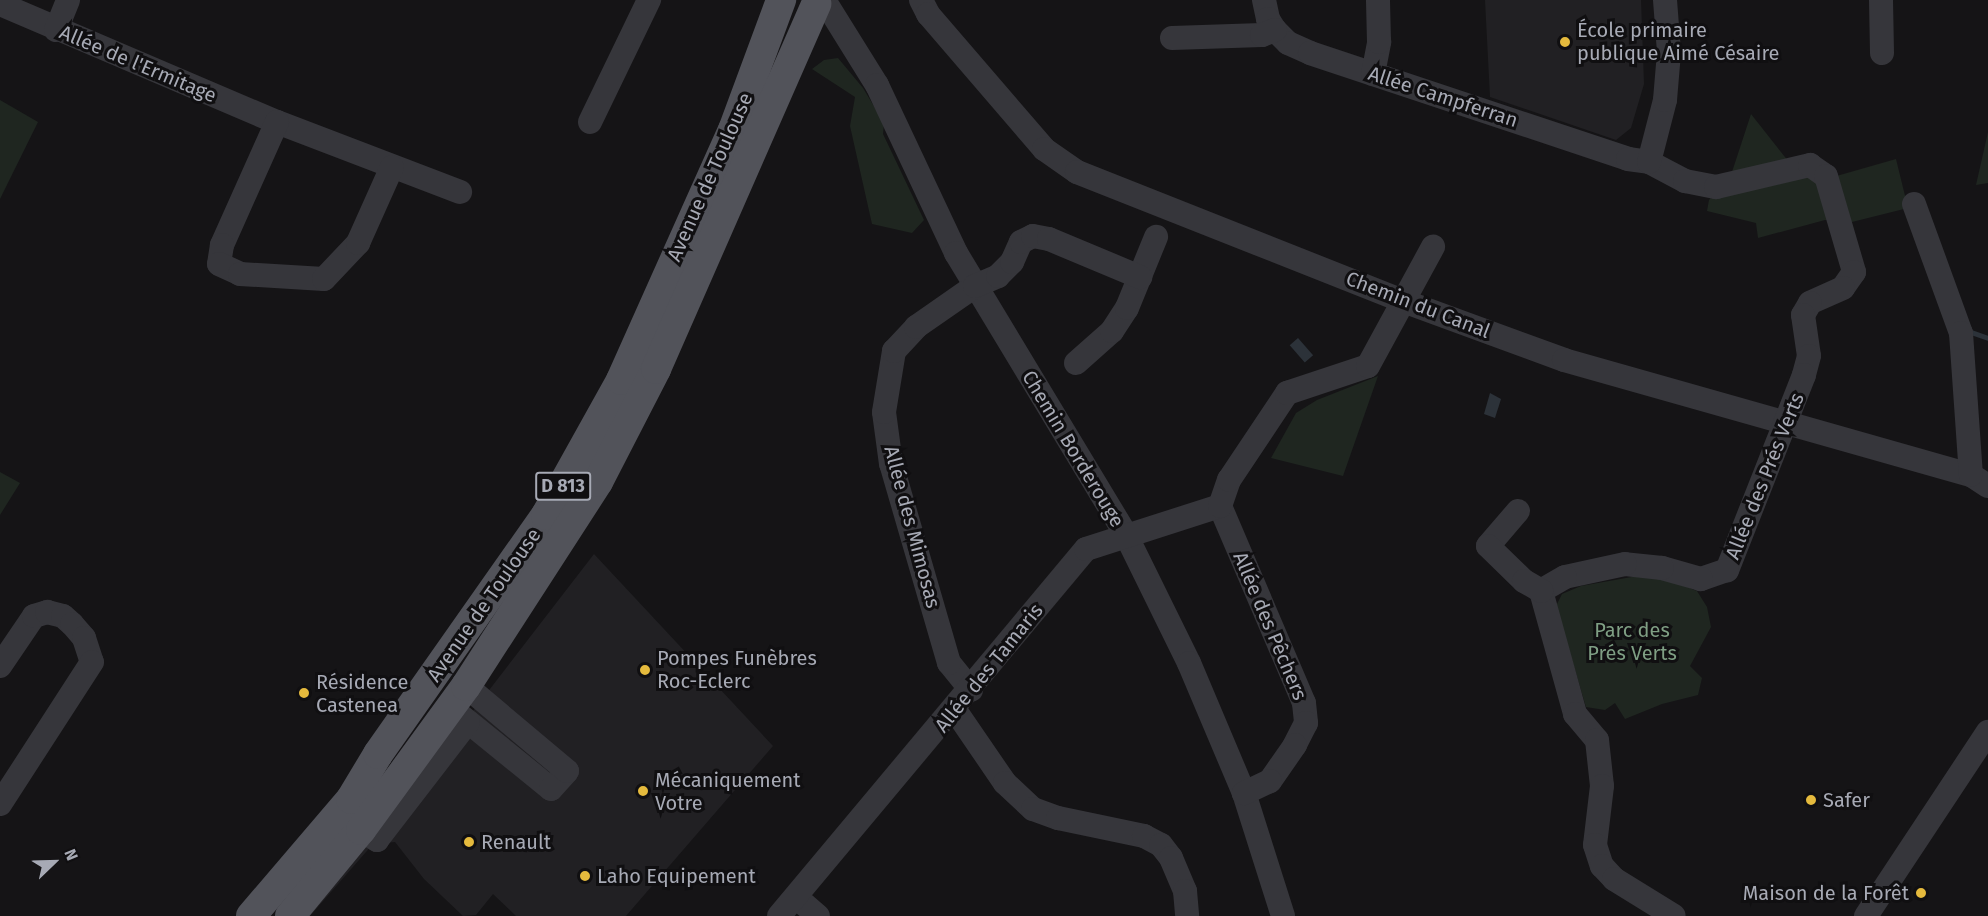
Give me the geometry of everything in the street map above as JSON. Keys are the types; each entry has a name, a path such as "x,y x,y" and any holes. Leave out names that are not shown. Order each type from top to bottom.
{"main road":[{"name":"Avenue de Toulouse","path":"251,916 345,807 546,515 621,380 733,130 781,0"},
{"name":"Avenue de Toulouse","path":"290,916 369,835 598,482 651,380 811,1"},
{"path":"457,642 454,666 460,698"},
{"path":"422,693 437,682 460,698"}],"street":[{"path":"56,30 69,0"},
{"path":"590,122 649,0"},
{"name":"Chemin du Canal","path":"921,0 928,14 1044,149 1077,172 1405,302 1564,360 1788,421 1824,435 1980,480"},
{"path":"1172,38 1262,36 1275,30 1268,19 1264,0"},
{"path":"1373,74 1379,42 1378,0"},
{"path":"1649,162 1665,100 1669,52 1665,0"},
{"path":"1881,0 1882,53"},
{"name":"Chemin Borderouge","path":"811,1 877,85 975,286 1127,537 1189,663 1244,793 1282,916"},
{"name":"Allée de l'Ermitage","path":"0,4 56,30 277,122 460,192"},
{"name":"Allée Campferran","path":"1275,30 1288,43 1310,53 1628,159 1649,162"},
{"path":"277,122 222,245 219,264 240,274 324,279 358,243 392,167"},
{"name":"Allée des Prés Verts","path":"1541,591 1565,577 1625,564 1662,568 1701,579 1727,570 1788,421 1809,356 1803,315 1810,303 1843,288 1854,272 1827,176 1810,165 1716,187 1685,181 1649,162"},
{"path":"1914,204 1961,333 1980,480"},
{"name":"Allée des Mimosas","path":"971,690 949,663 891,464 884,412 894,351 916,327 975,286 998,276 1012,262 1021,242 1033,236 1049,239 1140,277"},
{"path":"1076,363 1112,331 1140,277 1156,237"},
{"path":"1220,506 1229,480 1287,393 1368,366 1433,247"},
{"name":"Allée des Tamaris","path":"779,916 955,710 1086,549 1220,506"},
{"name":"Allée des Pêchers","path":"1220,506 1304,703 1306,723 1296,745 1270,781 1244,793"},
{"path":"1518,511 1488,546 1524,581 1541,591 1575,714 1597,740 1602,786 1595,845 1602,866 1614,879 1674,916"},
{"path":"0,666 34,616 47,612 63,616 72,624 84,638 92,662 0,804"},
{"path":"955,710 1005,783 1033,809 1058,819 1144,836 1161,845 1171,858 1185,891 1187,916"},
{"path":"1866,916 1988,732"},
{"path":"796,897 818,916"}],"shaded area":[{"name":"École primaire publique Aimé Césaire","path":"1485,0 1641,0 1644,84 1631,128 1616,140 1490,97"},
{"path":"1298,338 1313,355 1305,363 1290,345"},
{"path":"1490,393 1501,399 1495,418 1484,414"},
{"path":"594,554 773,746 626,916 516,916 493,894 476,915 463,916 424,879 395,842 373,844 310,916 295,916 446,746"}],"green space":[{"path":"838,58 863,88 884,123 883,134 924,220 912,233 872,224 850,126 855,97 812,69 824,60"},
{"path":"0,100 38,122 0,199"},
{"path":"1751,114 1800,176 1833,177 1896,159 1908,208 1852,222 1825,220 1758,238 1756,223 1707,211 1709,200 1731,175"},
{"path":"1988,132 1988,183 1976,185"},
{"path":"1378,376 1343,476 1271,458 1296,413 1317,400"},
{"path":"0,472 20,483 0,515"},
{"name":"Parc des Prés Verts","path":"1637,576 1663,577 1697,591 1707,607 1711,627 1690,666 1702,678 1698,695 1662,704 1625,719 1615,703 1605,710 1586,707 1556,606 1562,594 1581,586"}],"waterway":[{"path":"1968,331 1988,338"}],"place":[{"name":"École primaire publique Aimé Césaire","path":"1565,42"},
{"name":"Pompes Funèbres Roc-Eclerc","path":"645,670"},
{"name":"Résidence Castenea","path":"304,693"},
{"name":"Mécaniquement Votre","path":"643,791"},
{"name":"Safer","path":"1811,800"},
{"name":"Renault","path":"469,842"},
{"name":"Laho Equipement","path":"585,876"},
{"name":"Maison de la Forêt","path":"1921,893"}]}
